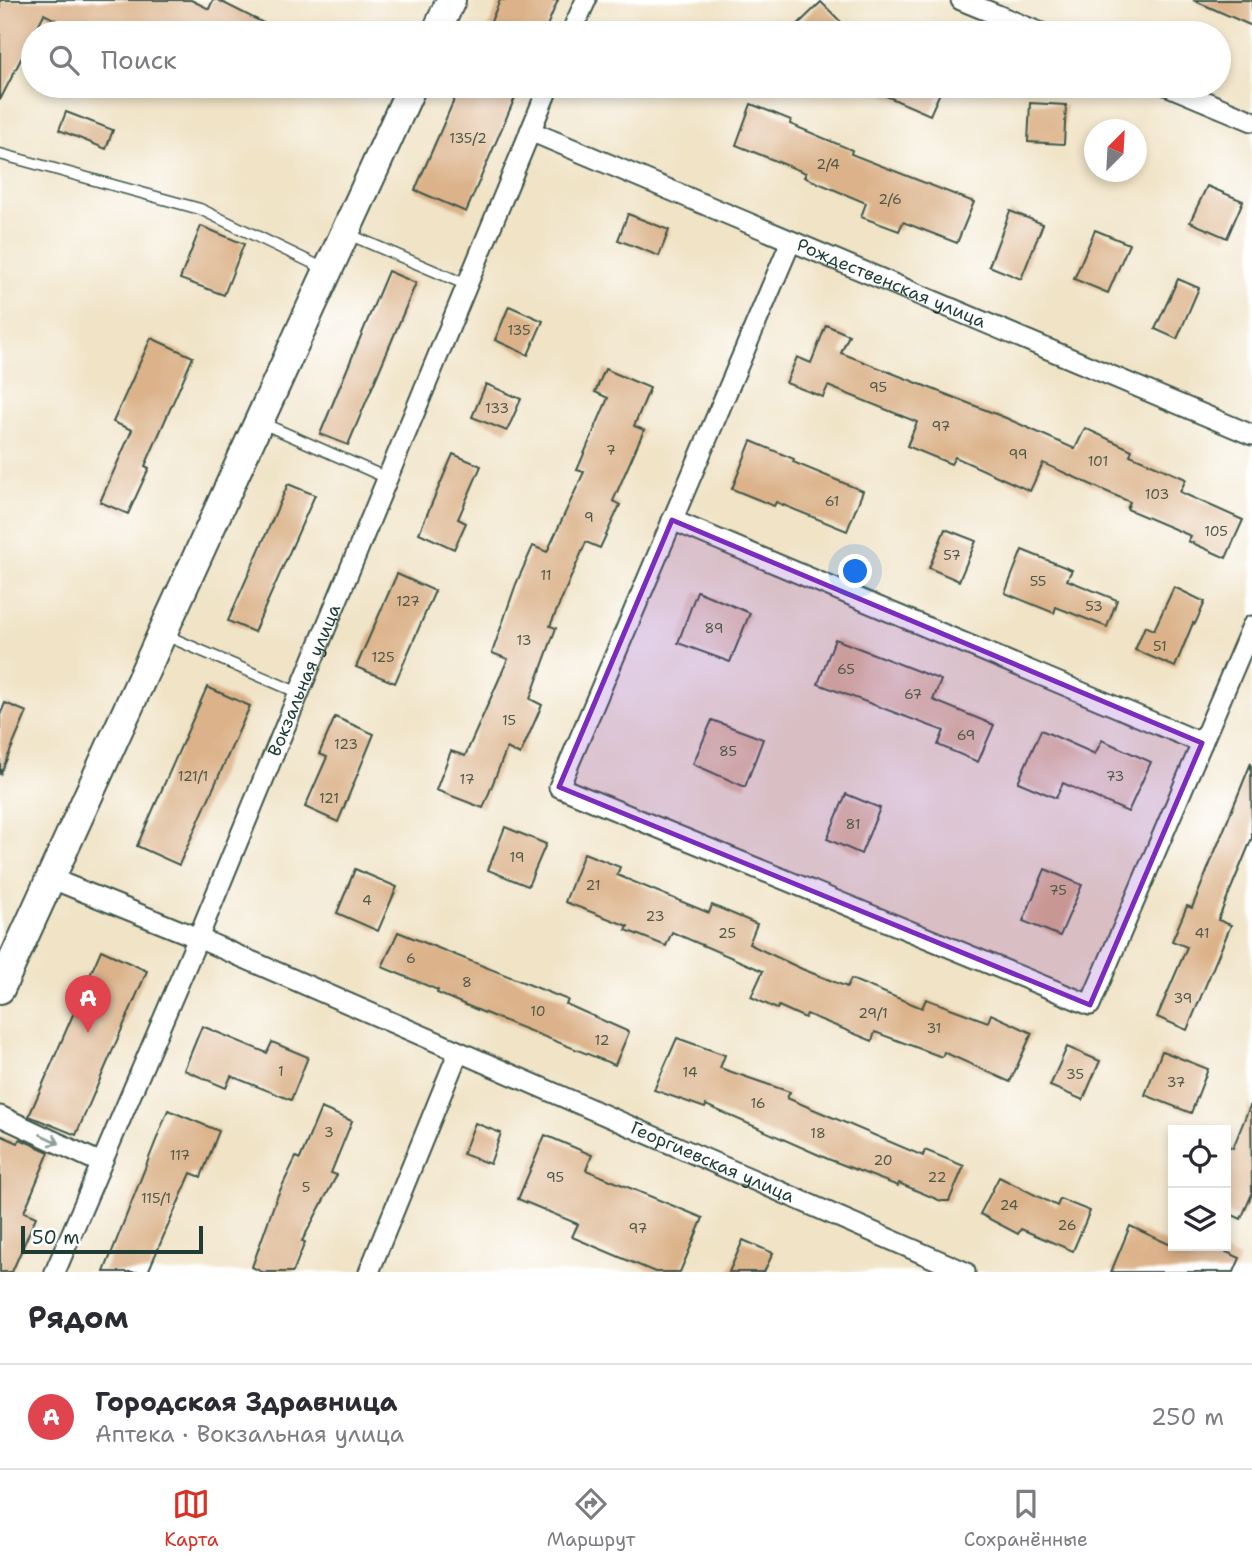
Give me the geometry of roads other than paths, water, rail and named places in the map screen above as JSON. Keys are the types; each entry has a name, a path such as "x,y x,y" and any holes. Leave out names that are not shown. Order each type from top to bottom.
{"main road":[{"path":"441,21 451,0"},
{"path":"0,989 406,98"}],"street":[{"path":"576,21 586,0"},
{"path":"961,0 1012,21"},
{"name":"Вокзальная улица","path":"55,1272 198,938 544,98"},
{"path":"1197,98 1252,121"},
{"name":"Рождественская улица","path":"530,131 1252,435"},
{"path":"791,241 559,787 1090,1005 1252,626"},
{"path":"672,520 1202,744"},
{"name":"Георгиевская улица","path":"50,877 198,938 965,1272"},
{"path":"369,1272 458,1053"},
{"path":"0,1116 101,1163"}],"lane":[{"path":"0,155 200,209 327,270"},
{"path":"344,232 467,285"},
{"path":"258,422 387,478"},
{"path":"162,633 299,693"}],"place":[{"name":"Городская Здравница","path":"88,1033"}]}
